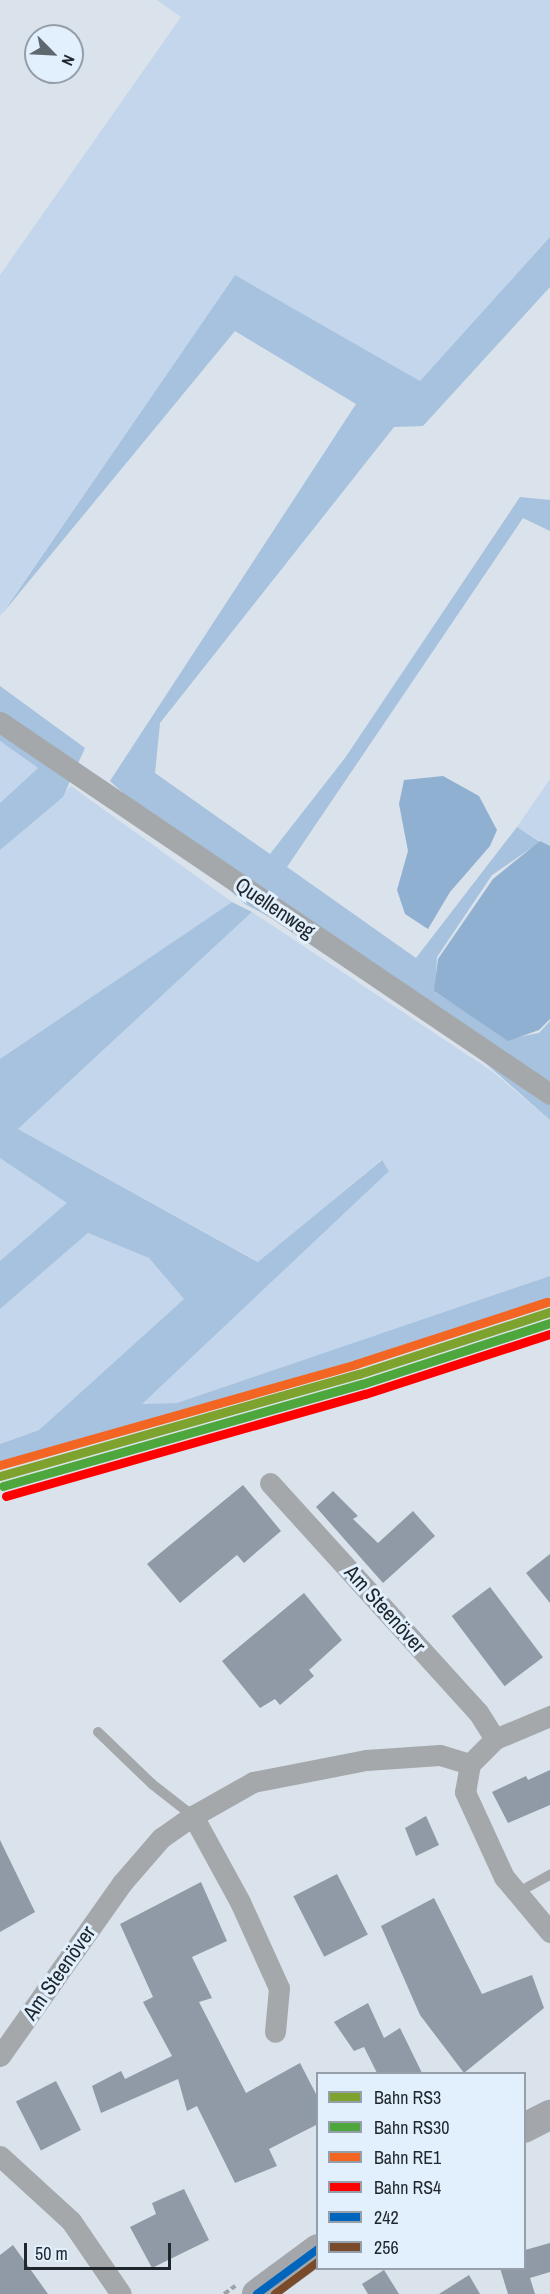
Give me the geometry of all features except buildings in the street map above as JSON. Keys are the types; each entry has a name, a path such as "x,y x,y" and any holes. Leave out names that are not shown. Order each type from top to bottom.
{"main road":[{"path":"526,2127 550,2115"},
{"path":"257,2294 316,2250"}],"street":[{"name":"Quellenweg","path":"0,722 550,1094"},
{"name":"Am Steenöver","path":"270,1482 478,1712 495,1739"},
{"path":"550,1716 495,1739 470,1764 465,1792 504,1877 550,1932"},
{"name":"Am Steenöver","path":"0,2056 122,1883 160,1838 193,1816 253,1782 366,1760 440,1755 470,1764"},
{"path":"193,1816 240,1902 279,1988 275,2032"},
{"path":"0,2156 71,2221 121,2294"}],"lane":[{"path":"98,1732 152,1784 193,1816"},
{"path":"517,1893 550,1875"}],"shaded area":[{"path":"157,0 550,0 550,237 420,381 235,275 0,616 0,275 181,17"},
{"path":"550,237 550,287 423,426 394,427 160,723 155,773 270,854 345,758 520,497 550,500 550,531 523,518 287,867 416,958 517,827 540,842 492,875 437,957 435,992 508,1039 539,1033 550,1021 550,1120 399,987 245,904 110,781 356,404 235,331 2,614 235,275 420,381"},
{"path":"0,686 85,748 63,797 0,850 0,803 38,768 0,741"},
{"path":"0,741 38,768 0,803"},
{"path":"443,776 479,796 497,830 490,846 450,892 428,929 405,914 397,890 408,851 399,804 404,780"},
{"path":"550,779 550,847 517,827"},
{"path":"71,786 232,902 0,1059 0,850"},
{"path":"540,841 550,846 550,1019 539,1030 508,1041 434,991 438,959 493,879"},
{"path":"232,902 252,912 18,1129 258,1262 382,1160 389,1171 142,1404 177,1403 550,1276 550,1302 166,1418 0,1462 0,1444 39,1430 184,1299 149,1258 88,1233 0,1309 0,1261 67,1203 0,1158 0,1059"},
{"path":"252,912 493,1072 550,1120 550,1276 177,1403 141,1404 389,1170 381,1160 259,1262 18,1129"},
{"path":"0,1158 68,1203 0,1261"},
{"path":"88,1233 149,1258 184,1299 39,1430 0,1444 0,1309"}],"rail line":[{"name":"RE1","path":"0,1465 356,1364 547,1302"},
{"name":"RS3","path":"0,1476 359,1374 550,1312"},
{"name":"RS30","path":"3,1486 362,1384 550,1323"},
{"name":"RS4","path":"6,1496 365,1394 550,1334"}],"transit line":[{"name":"242","path":"257,2294 316,2250"},
{"name":"256","path":"275,2294 316,2263"}]}
